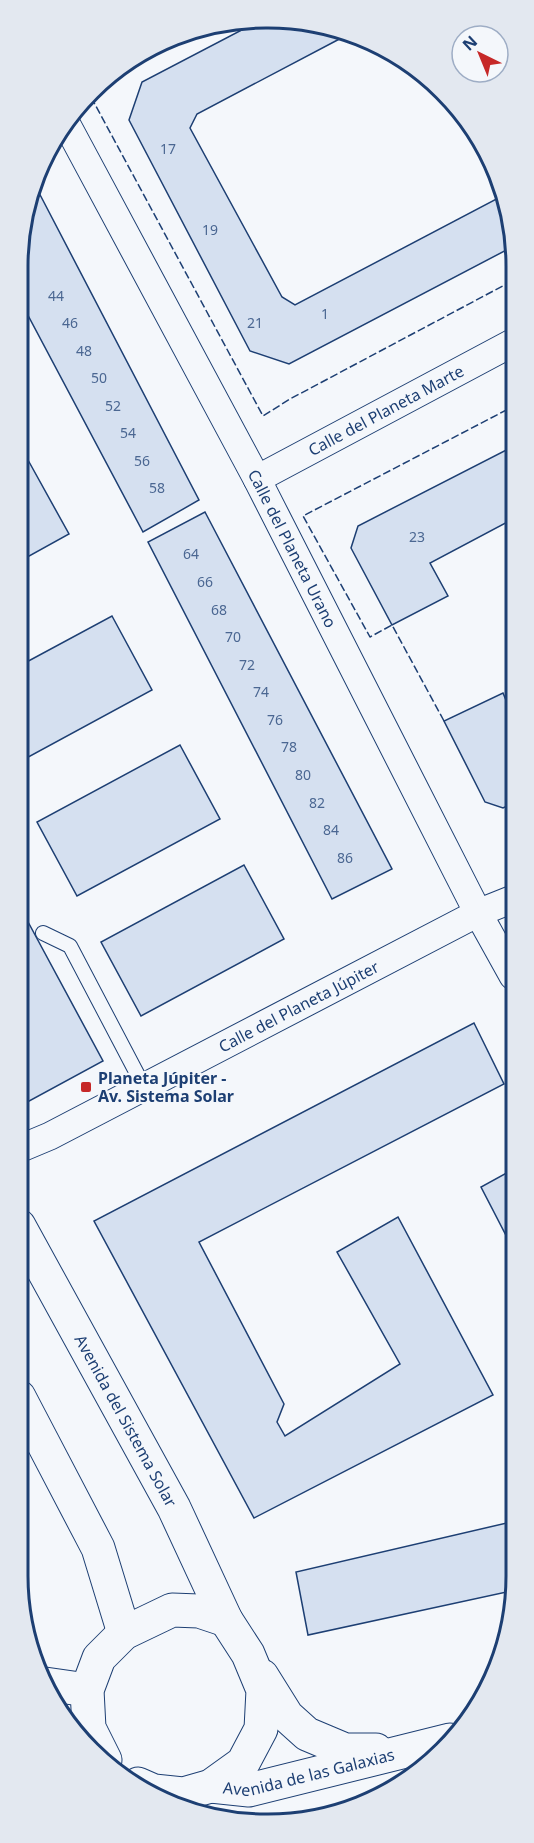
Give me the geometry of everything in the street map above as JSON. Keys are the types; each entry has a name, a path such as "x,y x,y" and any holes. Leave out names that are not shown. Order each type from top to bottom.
{"street":[{"name":"Calle del Planeta Urano","path":"71,132 257,479 478,913 506,963"},
{"name":"Calle del Planeta Marte","path":"257,479 506,346"},
{"name":"Calle del Planeta Júpiter","path":"28,1146 144,1088 478,913 506,902"},
{"name":"Avenida del Sistema Solar","path":"28,1242 174,1508 226,1620 249,1654"},
{"path":"28,1414 98,1548 123,1633"},
{"path":"97,1744 89,1728 87,1690 99,1658 123,1633 172,1610 199,1611 226,1620"},
{"path":"168,1792 183,1794 211,1786 243,1763 261,1729 263,1690 249,1654"},
{"name":"Avenida de las Galaxias","path":"249,1654 286,1716 307,1734 345,1750 408,1750"},
{"path":"55,1685 87,1690"},
{"name":"Avenida de las Galaxias","path":"211,1786 249,1790 438,1743"}],"lane":[{"path":"43,933 70,946 144,1088"}],"building":[{"path":"283,29 314,33 338,40 197,114 190,128 282,297 295,305 496,199 505,251 289,364 250,351 129,120 142,82 241,30"},
{"path":"40,194 199,500 143,532 28,315 29,251 33,220"},
{"path":"506,450 506,523 430,563 448,596 392,625 351,548 358,526"},
{"path":"28,460 69,534 28,557"},
{"path":"205,512 392,869 332,899 148,542"},
{"path":"112,616 152,690 28,757 28,661"},
{"path":"503,693 506,700 506,806 503,808 485,802 444,721"},
{"path":"180,745 220,819 77,896 37,822"},
{"path":"244,865 284,939 141,1016 101,942"},
{"path":"28,922 103,1061 28,1102"},
{"path":"474,1023 504,1084 199,1242 284,1404 277,1422 285,1436 400,1364 337,1252 398,1217 493,1395 254,1518 94,1221"},
{"path":"506,1173 506,1235 481,1187"},
{"path":"506,1523 505,1592 308,1635 296,1572"}],"fence":[{"path":"94,103 263,416 290,399 506,284"},
{"path":"444,721 392,625 370,637 303,516 506,410"}],"place":[{"name":"Planeta Júpiter - Av. Sistema Solar","path":"86,1087"}]}
